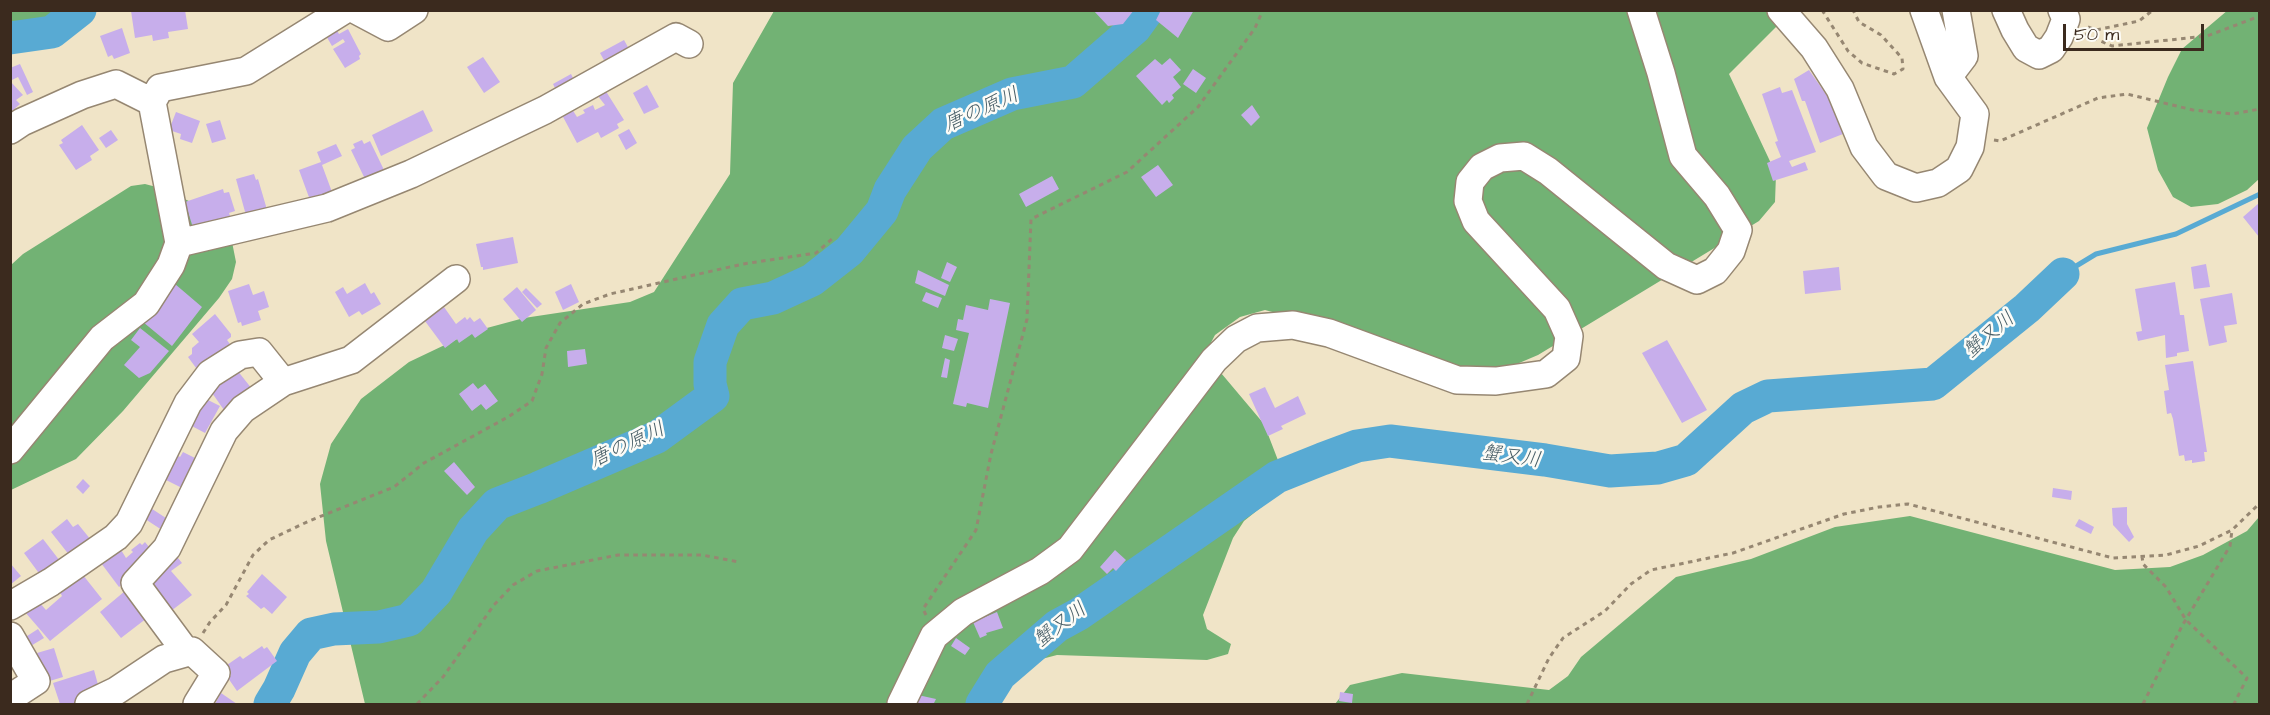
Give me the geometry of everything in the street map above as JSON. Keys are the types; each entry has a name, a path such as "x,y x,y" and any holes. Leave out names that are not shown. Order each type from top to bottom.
{"street":[{"path":"10,450 102,338 146,304 171,266 179,243 152,102 160,88 246,71 344,10"},
{"path":"356,10 388,27 414,10"},
{"path":"901,705 934,636 963,612 1040,571 1070,549 1214,360 1236,339 1257,328 1293,325 1329,333 1457,380 1496,381 1546,374 1566,358 1569,336 1557,309 1476,221 1468,201 1470,182 1482,167 1500,158 1524,156 1548,171 1666,266 1697,280 1715,271 1731,251 1738,230 1717,196 1683,156 1661,73 1641,10"},
{"path":"1781,10 1814,48 1840,89 1864,147 1886,176 1916,188 1938,183 1959,169 1970,147 1975,114 1948,77 1924,10"},
{"path":"1948,77 1964,56 1956,10"},
{"path":"2006,10 2026,48 2039,55 2051,49 2060,37 2064,15"},
{"path":"179,243 337,203 411,174 545,110 676,37 689,45"},
{"path":"10,130 22,122 82,95 116,84 152,102"},
{"path":"197,705 216,674 189,652 135,583 167,548 224,430 243,409 283,382 351,360 456,279"},
{"path":"10,606 51,582 116,537 129,523 188,403 210,374 240,355 259,352 283,382"},
{"path":"10,636 36,681 10,698"},
{"path":"89,705 116,691 164,659 189,652"}],"path":[{"path":"934,636 923,609 976,530 991,453 1027,320 1031,219 1127,172 1198,107 1255,28 1263,10"},
{"path":"1822,10 1848,51 1862,63 1894,74 1903,69 1902,58 1881,35 1859,22 1853,10"},
{"path":"2064,15 2096,30 2139,21 2152,10"},
{"path":"2064,15 2073,29 2112,46 2207,36 2259,16"},
{"path":"1971,139 2000,141 2098,98 2127,94 2193,110 2232,114 2259,109"},
{"path":"189,652 226,604 253,555 269,540 309,521 394,487 424,463 508,417 532,401 542,374 546,348 560,323 584,303 610,294 742,264 816,253 833,238"},
{"path":"1527,705 1549,658 1563,639 1605,611 1631,584 1651,570 1733,553 1844,514 1908,504 2113,558 2166,555 2199,546 2232,530 2259,503"},
{"path":"2143,705 2186,620 2230,546 2232,530"},
{"path":"417,705 442,677 494,605 513,585 537,571 618,555 702,555 738,562"},
{"path":"2142,556 2143,564 2166,586 2186,620 2247,678 2234,705"}],"green space":[{"path":"11,10 61,10 61,11 11,51"},
{"path":"2228,10 2259,11 2259,179 2247,190 2218,204 2191,207 2173,197 2158,170 2147,128 2182,49"},
{"path":"774,11 1792,11 1729,74 1776,174 1775,202 1759,221 1538,355 1498,372 1471,375 1317,324 1265,310 1240,317 1215,335 1205,354 1264,424 1286,481 1279,493 1244,521 1233,538 1203,615 1207,629 1231,644 1228,654 1207,660 1057,655 1015,666 1005,677 995,704 365,704 326,541 320,484 331,444 361,399 409,362 472,332 524,318 630,302 654,292 730,174 733,83"},
{"path":"145,184 164,189 195,204 232,242 236,262 232,279 219,298 123,411 76,459 11,490 11,265 23,254 131,186"},
{"path":"1910,516 2115,570 2170,567 2203,555 2247,531 2259,517 2259,704 1335,704 1350,685 1402,673 1549,690 1568,676 1581,657 1676,577 1751,559 1835,527"}],"building":[{"path":"161,10 162,12 185,10 188,29 168,32 169,38 153,41 152,35 135,38 131,11"},
{"path":"1093,10 1134,10 1123,24 1108,26"},
{"path":"1161,10 1194,10 1178,38 1156,20"},
{"path":"335,27 339,34 348,29 361,54 360,59 345,68 333,49 345,42 343,39 332,46 325,34"},
{"path":"122,28 130,53 114,59 112,55 108,57 100,36"},
{"path":"624,40 629,49 605,62 600,53"},
{"path":"483,57 500,82 484,93 467,67"},
{"path":"1170,58 1181,70 1173,77 1181,87 1172,95 1174,98 1169,103 1167,100 1162,105 1136,76 1155,59 1162,65"},
{"path":"20,64 33,92 27,95 18,77 12,80 10,77 10,68"},
{"path":"1193,69 1206,78 1196,93 1183,84"},
{"path":"1809,70 1830,100 1843,134 1820,143 1805,101 1802,101 1794,79"},
{"path":"571,74 576,84 558,94 553,84"},
{"path":"10,81 23,95 16,100 20,104 12,111"},
{"path":"602,85 624,120 617,124 619,128 601,138 598,132 577,143 562,115 572,109 577,117 585,113 583,110 593,105 595,110 605,105 594,91"},
{"path":"647,85 659,107 644,114 633,93"},
{"path":"1780,87 1782,93 1792,90 1816,152 1789,161 1792,167 1805,162 1808,170 1773,181 1767,163 1781,157 1762,94"},
{"path":"1252,105 1260,117 1251,126 1241,115"},
{"path":"423,110 433,131 381,156 372,135"},
{"path":"176,112 200,121 192,143 180,139 181,134 169,130"},
{"path":"220,120 226,139 212,143 206,124"},
{"path":"82,125 99,150 90,156 92,160 76,170 59,145 63,143 61,140"},
{"path":"629,129 637,143 626,150 618,135"},
{"path":"111,130 118,140 106,148 99,138"},
{"path":"362,140 364,144 370,141 384,170 365,179 351,150 355,148 353,144"},
{"path":"336,144 342,156 322,165 332,192 310,200 299,170 321,162 317,152"},
{"path":"1158,165 1173,185 1156,197 1141,177"},
{"path":"254,174 256,180 258,179 268,213 247,219 236,179"},
{"path":"1052,176 1059,189 1026,207 1019,194"},
{"path":"223,189 224,193 229,192 235,211 229,213 231,219 194,231 185,202"},
{"path":"2259,203 2259,237 2243,217"},
{"path":"513,237 518,263 483,270 476,244"},
{"path":"947,262 957,267 950,282 941,278"},
{"path":"2206,264 2210,287 2194,289 2191,267"},
{"path":"1839,267 1841,290 1805,294 1803,271"},
{"path":"918,270 949,285 945,296 915,283"},
{"path":"2175,282 2180,315 2184,315 2189,351 2166,358 2165,335 2138,341 2136,332 2142,331 2135,289"},
{"path":"365,283 371,294 374,292 381,304 362,315 359,311 349,317 335,292 343,287 347,294"},
{"path":"175,284 202,307 172,346 143,322"},
{"path":"249,284 253,295 264,291 269,307 258,311 261,320 242,326 241,322 238,323 228,291"},
{"path":"571,284 579,302 563,310 555,292"},
{"path":"517,287 536,310 522,322 503,299"},
{"path":"526,288 542,304 537,308 522,292"},
{"path":"926,292 942,298 938,308 922,301"},
{"path":"2232,293 2237,324 2224,326 2227,342 2209,346 2200,299"},
{"path":"990,299 1010,303 988,408 967,403 966,407 953,404 969,333 956,330 958,319 963,320 966,305 988,310"},
{"path":"436,307 439,311 444,307 456,324 465,317 467,320 470,317 474,322 480,318 488,329 475,338 472,334 459,343 457,339 445,348 422,317"},
{"path":"215,314 231,334 227,340 235,351 202,376 188,357 192,354 192,348 199,342 192,334"},
{"path":"140,328 169,351 150,373 139,378 124,365 140,347 131,340"},
{"path":"945,335 958,339 954,351 942,348"},
{"path":"1667,340 1707,410 1682,423 1642,353"},
{"path":"585,349 587,364 568,367 567,351"},
{"path":"945,358 950,360 947,378 941,377"},
{"path":"2193,361 2207,452 2204,452 2205,461 2192,463 2192,460 2185,461 2184,455 2179,456 2173,419 2171,413 2167,414 2164,391 2169,390 2165,365"},
{"path":"237,370 252,389 224,410 210,390"},
{"path":"473,383 478,389 485,384 498,401 486,410 481,404 472,411 459,394"},
{"path":"1265,387 1275,408 1298,396 1306,414 1281,426 1283,429 1268,436 1249,394"},
{"path":"202,397 220,406 205,433 188,424"},
{"path":"183,452 195,458 192,464 203,470 192,493 162,478 175,454 180,457"},
{"path":"454,462 475,487 467,495 444,471"},
{"path":"83,479 90,486 83,494 76,487"},
{"path":"2053,488 2072,491 2071,500 2052,497"},
{"path":"146,505 169,520 162,530 139,515"},
{"path":"2127,507 2127,524 2134,537 2129,542 2113,525 2112,508"},
{"path":"67,519 73,527 78,524 91,540 70,556 51,532"},
{"path":"2079,519 2094,527 2091,534 2075,526"},
{"path":"43,539 60,561 41,576 24,553"},
{"path":"145,542 157,557 119,587 98,559 118,545 126,558 133,552 131,550"},
{"path":"1115,550 1126,560 1116,571 1113,568 1107,574 1100,567"},
{"path":"174,553 182,563 171,571 192,595 167,614 148,577"},
{"path":"10,563 21,576 10,585"},
{"path":"79,570 102,599 50,641 25,612 38,601 46,610 62,596 58,588"},
{"path":"262,574 287,597 272,614 264,607 261,609 246,596"},
{"path":"125,591 147,618 121,638 100,612"},
{"path":"997,612 1003,628 986,633 987,635 980,638 973,622"},
{"path":"38,629 44,638 29,647 24,638"},
{"path":"956,638 970,648 965,655 951,646"},
{"path":"262,646 264,649 267,647 277,661 237,691 228,678 231,675 224,667 240,656 243,659"},
{"path":"54,648 63,677 43,683 37,653"},
{"path":"94,670 100,692 84,704 60,704 53,683"},
{"path":"1340,692 1353,694 1352,703 1339,701"},
{"path":"221,693 237,704 215,704"},
{"path":"918,695 936,699 934,703 938,704 914,704"}],"waterway":[{"path":"10,38 52,32 80,10"},
{"name":"唐の原川","path":"270,704 295,653 311,634 334,629 379,627 409,620 436,592 473,530 497,504 657,437 713,396 710,384 710,362 723,325 742,304 773,298 812,280 849,251 882,211 890,190 917,148 943,124 1012,94 1073,82 1135,28 1148,10"},
{"path":"2063,274 2096,254 2176,234 2260,194"},
{"name":"蟹又川","path":"982,704 1000,675 1057,626 1079,614 1277,477 1322,459 1357,446 1390,441 1545,460 1610,471 1658,468 1686,460 1743,408 1768,396 1933,384 2027,308 2063,274"}]}
